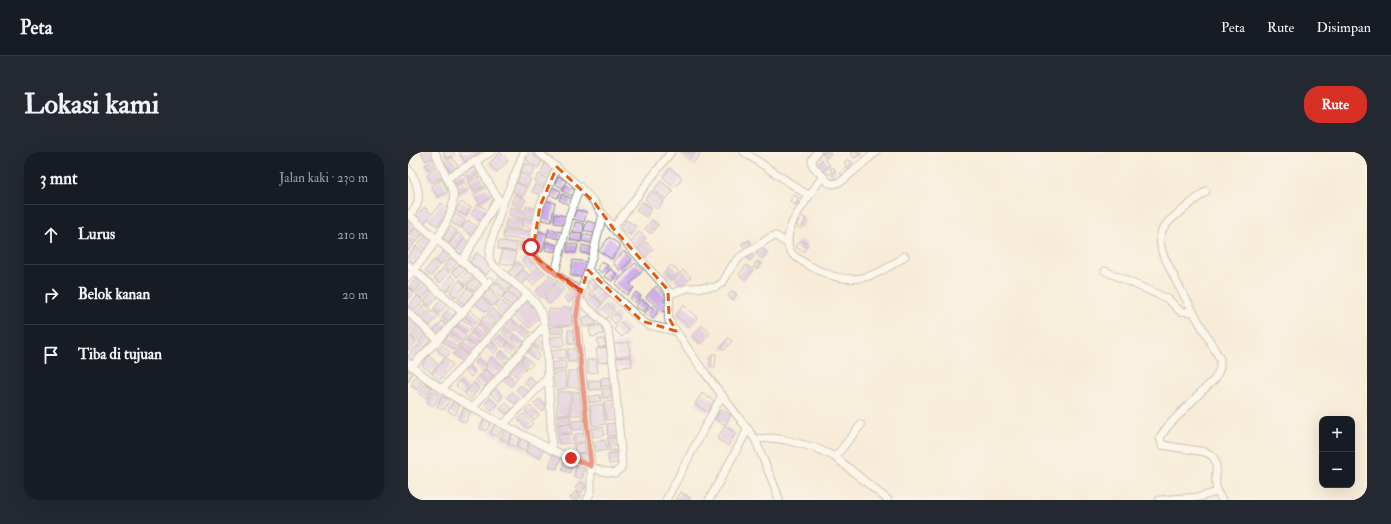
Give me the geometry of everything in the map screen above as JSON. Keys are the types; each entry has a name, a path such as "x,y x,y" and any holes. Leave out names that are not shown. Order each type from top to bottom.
{"street":[{"path":"408,277 436,238 449,216 453,205 453,191 435,152"},
{"path":"446,178 491,152"},
{"path":"524,152 502,206 488,259 507,278 528,294 539,308 544,326 552,450"},
{"path":"538,152 580,187 594,202 613,228 665,286 670,294 669,321 699,365 755,439 779,500"},
{"path":"613,228 671,152"},
{"path":"744,152 809,196"},
{"path":"817,152 812,160 812,164 830,184 838,184 876,152"},
{"path":"476,161 502,206"},
{"path":"557,167 540,206 530,250 534,257 580,292"},
{"path":"408,168 414,178 418,192 417,204 409,215 462,261 489,282 438,340 410,365 442,389 552,450 600,470 615,473 621,468 622,464 614,371 608,330 605,324 579,300"},
{"path":"823,176 795,217 790,229 788,244 791,252 796,257 822,273 844,279 862,278 880,273 905,256"},
{"path":"555,274 570,214 580,187"},
{"path":"1206,191 1169,221 1162,230 1160,239 1162,252 1177,283 1220,359 1220,368 1215,379 1168,426 1160,440 1162,445 1210,454 1213,457 1216,466 1215,484 1217,492 1222,500"},
{"path":"462,261 498,199"},
{"path":"587,500 591,492 591,466 576,319 580,292 588,270 603,214"},
{"path":"670,294 688,288 716,287 723,282 732,266 740,257 771,237 776,236 788,244"},
{"path":"408,265 463,313"},
{"path":"588,270 642,322 648,325 676,331"},
{"path":"1105,271 1168,300 1180,311 1192,311"},
{"path":"442,389 528,294"},
{"path":"408,312 438,340"},
{"path":"473,407 544,326"},
{"path":"504,424 548,377"},
{"path":"666,500 722,395"},
{"path":"835,457 861,425"},
{"path":"709,500 748,429"},
{"path":"755,439 772,438 786,440 816,448 835,457 888,500"},
{"path":"1159,500 1200,497 1217,492"}],"highlighted area":[{"path":"557,167 594,202 613,228 668,290 669,318 676,331 642,321 588,270 581,292 532,255 540,206"}],"building":[{"path":"421,152 433,152 436,156 426,161"},
{"path":"443,152 453,152 455,154 447,159"},
{"path":"459,152 480,152 465,162"},
{"path":"500,152 508,161 497,172 489,164"},
{"path":"698,152 700,154 693,163 681,153"},
{"path":"822,152 830,152 831,153 827,158"},
{"path":"851,152 859,152 860,155 854,158"},
{"path":"531,153 542,161 538,168 526,160"},
{"path":"452,157 458,166 451,172 445,163"},
{"path":"824,158 830,165 823,171 817,165"},
{"path":"434,159 438,165 429,171 425,165"},
{"path":"848,159 852,163 848,167 844,163"},
{"path":"525,163 535,168 531,176 521,171"},
{"path":"545,163 556,169 551,177 541,172"},
{"path":"476,166 480,172 470,179 466,173"},
{"path":"833,167 836,172 833,174 830,169"},
{"path":"845,167 850,170 844,177 840,174"},
{"path":"439,168 444,176 432,183 427,175"},
{"path":"670,168 682,178 675,187 663,177"},
{"path":"461,171 466,178 456,184 451,178"},
{"path":"521,173 531,179 527,187 517,182"},
{"path":"829,173 836,178 833,182 826,176"},
{"path":"539,174 550,180 547,186 535,181"},
{"path":"481,176 486,185 474,191 469,182"},
{"path":"558,176 566,181 563,188 555,184"},
{"path":"442,180 448,192 438,197 431,186"},
{"path":"661,181 673,191 666,199 654,190"},
{"path":"464,182 469,189 459,196 454,189"},
{"path":"516,183 527,188 523,197 512,191"},
{"path":"535,184 546,188 543,196 532,192"},
{"path":"565,185 575,190 572,196 562,191"},
{"path":"486,187 492,196 480,204 474,194"},
{"path":"552,187 561,191 557,198 549,194"},
{"path":"652,191 664,201 657,209 645,199"},
{"path":"515,194 526,200 521,208 511,203"},
{"path":"562,194 572,199 569,205 559,200"},
{"path":"794,195 799,198 795,205 790,201"},
{"path":"544,200 555,203 551,222 540,219"},
{"path":"461,202 471,207 466,216 456,211"},
{"path":"642,202 652,208 646,217 636,210"},
{"path":"441,203 450,211 437,226 428,218 424,223 416,217 424,207 432,214"},
{"path":"478,204 489,211 482,222 471,214"},
{"path":"526,206 537,209 535,217 524,214"},
{"path":"510,207 523,210 522,218 509,215"},
{"path":"576,210 587,212 584,222 573,219"},
{"path":"455,214 465,220 461,228 451,222"},
{"path":"555,214 567,216 566,225 554,223"},
{"path":"801,216 806,219 801,229 796,225"},
{"path":"524,217 535,220 533,228 522,225"},
{"path":"507,218 522,220 521,229 505,227"},
{"path":"409,220 416,226 408,235 408,221"},
{"path":"468,220 478,228 472,236 462,228"},
{"path":"626,220 636,226 630,235 621,229"},
{"path":"652,220 658,225 651,234 645,229"},
{"path":"587,221 599,224 596,234 584,230"},
{"path":"575,222 584,224 583,233 573,232"},
{"path":"417,226 424,232 415,243 409,237"},
{"path":"451,227 457,231 449,243 443,238"},
{"path":"504,229 533,232 532,240 503,238"},
{"path":"549,229 562,232 560,239 547,236"},
{"path":"539,231 547,234 542,252 535,250"},
{"path":"572,232 582,234 581,242 570,240"},
{"path":"639,232 646,238 637,250 630,244"},
{"path":"458,233 464,238 456,250 449,245"},
{"path":"427,234 434,239 425,250 418,244"},
{"path":"583,234 595,237 594,244 582,241"},
{"path":"609,237 621,246 611,259 599,251"},
{"path":"408,239 414,244 408,251"},
{"path":"464,239 470,243 462,255 456,250"},
{"path":"750,240 751,245 744,248 742,243"},
{"path":"801,240 808,245 803,252 796,247"},
{"path":"499,241 517,243 516,251 498,249"},
{"path":"520,242 530,244 529,252 519,250"},
{"path":"546,242 558,245 556,252 545,250"},
{"path":"646,242 653,249 645,258 638,252"},
{"path":"568,243 578,245 576,253 567,252"},
{"path":"582,245 591,247 590,254 581,253"},
{"path":"416,246 423,252 414,263 408,258 408,256"},
{"path":"761,248 767,252 762,259 756,254"},
{"path":"445,249 450,254 441,265 436,260"},
{"path":"502,250 516,252 514,265 500,263"},
{"path":"624,251 632,259 621,271 613,263"},
{"path":"477,253 493,266 486,275 470,262"},
{"path":"751,253 754,256 750,261 747,259"},
{"path":"529,254 539,263 532,271 522,261"},
{"path":"453,255 459,260 450,271 444,266"},
{"path":"434,260 440,265 431,276 425,271"},
{"path":"573,260 588,262 585,278 570,275"},
{"path":"602,261 608,266 602,273 597,269"},
{"path":"757,261 761,264 757,269 753,267"},
{"path":"461,262 467,267 458,277 452,272"},
{"path":"517,262 523,267 515,278 508,273"},
{"path":"635,263 643,270 630,284 634,288 627,295 615,284"},
{"path":"541,265 546,271 533,285 527,279 522,285 515,278 523,270 530,276"},
{"path":"671,265 679,272 672,280 664,273"},
{"path":"746,265 753,270 745,280 739,275"},
{"path":"443,268 449,272 440,283 434,278"},
{"path":"469,269 475,274 466,285 460,280"},
{"path":"610,269 617,274 612,281 604,276"},
{"path":"683,270 691,277 681,287 674,280"},
{"path":"451,275 456,280 447,291 442,286"},
{"path":"501,275 512,284 507,290 496,281"},
{"path":"551,275 557,281 541,298 535,292"},
{"path":"418,276 424,281 415,292 409,287"},
{"path":"476,276 482,280 473,291 467,286"},
{"path":"594,278 600,284 592,292 586,286"},
{"path":"459,281 465,286 455,297 450,292"},
{"path":"495,282 506,292 501,298 490,289"},
{"path":"557,283 564,289 550,304 544,298"},
{"path":"426,284 431,289 422,299 416,294"},
{"path":"513,285 524,294 519,300 508,291"},
{"path":"656,286 667,297 663,301 668,306 663,312 646,297"},
{"path":"408,287 414,293 408,300"},
{"path":"604,287 611,294 602,303 595,296"},
{"path":"467,288 473,293 464,304 458,299"},
{"path":"571,289 577,294 569,303 564,298"},
{"path":"433,290 439,295 430,306 424,301"},
{"path":"488,290 499,300 493,306 483,297"},
{"path":"732,291 737,294 733,300 728,296"},
{"path":"507,292 518,301 513,307 502,298"},
{"path":"636,292 641,296 636,303 630,299"},
{"path":"589,293 602,304 596,312 583,300"},
{"path":"417,296 423,301 414,312 408,307"},
{"path":"480,296 491,306 486,312 475,303"},
{"path":"443,297 449,302 440,313 434,308"},
{"path":"641,299 649,305 644,312 636,307"},
{"path":"500,300 511,309 506,316 495,306"},
{"path":"525,301 541,314 530,328 514,315"},
{"path":"425,304 431,309 422,319 416,314"},
{"path":"608,304 614,311 605,319 599,312"},
{"path":"684,305 697,318 689,327 675,315"},
{"path":"451,306 457,311 448,322 442,317"},
{"path":"651,306 658,312 653,319 645,313"},
{"path":"562,307 572,308 571,326 548,324 549,309 562,310"},
{"path":"468,308 479,318 474,324 463,315"},
{"path":"492,308 503,318 498,324 487,315"},
{"path":"433,310 439,315 430,326 424,321"},
{"path":"616,313 620,318 615,324 610,318"},
{"path":"593,315 596,324 584,327 582,318"},
{"path":"484,316 495,326 490,332 479,323"},
{"path":"411,317 417,322 408,333 408,321"},
{"path":"461,318 472,327 467,333 456,324"},
{"path":"511,319 519,326 515,331 507,324"},
{"path":"442,321 447,326 438,337 432,332"},
{"path":"621,322 629,330 622,337 614,329"},
{"path":"419,324 425,329 416,340 410,335"},
{"path":"478,324 488,334 483,340 472,331"},
{"path":"522,325 530,332 526,337 518,330"},
{"path":"601,325 603,334 591,337 589,327"},
{"path":"702,325 710,333 701,344 692,336"},
{"path":"456,326 466,335 461,341 450,332"},
{"path":"563,326 563,333 550,333 550,327"},
{"path":"506,327 514,334 509,339 502,332"},
{"path":"568,330 577,330 577,344 568,344"},
{"path":"427,331 433,336 424,347 418,342"},
{"path":"471,333 482,342 477,348 466,339"},
{"path":"449,335 459,344 454,350 443,341"},
{"path":"500,335 508,342 503,347 495,340"},
{"path":"516,335 524,342 519,347 511,340"},
{"path":"564,336 564,346 550,346 550,337"},
{"path":"410,337 416,342 408,351 408,339"},
{"path":"728,338 732,341 724,350 721,348"},
{"path":"536,339 544,346 540,351 532,344"},
{"path":"604,339 606,346 599,348 597,340"},
{"path":"464,340 475,350 470,356 459,347"},
{"path":"491,341 499,348 494,353 486,346"},
{"path":"509,342 517,349 513,354 505,347"},
{"path":"629,342 630,355 616,357 614,344"},
{"path":"418,345 423,350 414,361 408,356"},
{"path":"442,345 450,352 446,358 437,350"},
{"path":"606,347 610,361 599,363 596,349"},
{"path":"459,348 469,357 464,363 453,354"},
{"path":"532,348 540,355 536,360 528,352"},
{"path":"566,349 566,358 550,359 549,351"},
{"path":"568,349 578,349 578,361 568,362"},
{"path":"502,351 510,359 505,363 497,356"},
{"path":"712,354 716,354 715,367 711,366"},
{"path":"429,356 438,364 431,373 422,365"},
{"path":"525,356 533,364 529,368 521,361"},
{"path":"492,357 504,367 499,374 486,364"},
{"path":"631,357 632,366 617,368 616,358"},
{"path":"445,358 453,364 440,380 432,374"},
{"path":"479,358 487,366 483,371 475,363"},
{"path":"596,359 598,372 588,373 587,360"},
{"path":"519,361 526,368 518,378 510,371"},
{"path":"565,361 566,369 552,371 551,363"},
{"path":"467,364 475,372 471,377 463,369"},
{"path":"486,369 494,376 490,381 482,374"},
{"path":"408,370 413,372 408,382"},
{"path":"568,371 581,371 580,388 568,387"},
{"path":"565,372 567,388 556,390 553,374"},
{"path":"508,374 516,381 511,386 503,379"},
{"path":"416,375 423,379 418,390 411,386"},
{"path":"480,375 488,383 484,387 476,380"},
{"path":"529,376 538,385 533,390 524,382"},
{"path":"613,377 613,386 601,386 601,378"},
{"path":"461,380 468,388 464,393 456,385"},
{"path":"600,380 601,389 589,390 588,381"},
{"path":"473,383 479,388 471,399 465,394"},
{"path":"425,384 432,387 426,398 419,394"},
{"path":"521,385 529,392 524,397 516,390"},
{"path":"495,388 503,396 499,401 491,393"},
{"path":"614,388 615,397 603,398 602,389"},
{"path":"432,391 439,395 433,406 427,402"},
{"path":"512,392 520,399 515,404 507,397"},
{"path":"557,392 570,392 570,414 557,414"},
{"path":"572,392 582,392 582,415 572,415"},
{"path":"702,393 714,401 707,412 695,404"},
{"path":"600,395 601,401 590,403 588,397"},
{"path":"442,396 449,400 444,410 437,407"},
{"path":"490,398 498,405 492,411 485,404"},
{"path":"539,399 547,406 542,411 534,404"},
{"path":"454,400 460,404 455,415 448,411"},
{"path":"614,401 616,419 606,420 604,402"},
{"path":"506,403 512,409 507,414 500,409"},
{"path":"602,404 605,424 593,426 590,406"},
{"path":"530,406 539,415 534,420 525,412"},
{"path":"464,408 471,412 465,423 458,419"},
{"path":"721,409 731,415 725,425 715,419"},
{"path":"523,414 533,423 528,429 518,419"},
{"path":"570,415 571,423 557,424 556,416"},
{"path":"485,417 492,421 486,431 480,428"},
{"path":"585,420 585,429 573,430 572,421"},
{"path":"496,423 503,427 497,437 490,433"},
{"path":"616,423 617,435 608,436 607,424"},
{"path":"571,424 572,433 558,434 557,425"},
{"path":"725,426 736,433 728,446 717,439"},
{"path":"603,427 604,435 593,437 591,429"},
{"path":"506,428 513,431 507,442 500,438"},
{"path":"513,433 520,436 516,447 508,444"},
{"path":"587,433 588,441 575,442 575,434"},
{"path":"572,434 573,443 559,444 558,435"},
{"path":"522,437 530,440 525,451 517,448"},
{"path":"617,437 618,450 609,451 608,438"},
{"path":"605,440 607,450 596,452 594,442"},
{"path":"531,441 545,447 540,458 526,452"},
{"path":"587,443 587,452 575,453 574,444"},
{"path":"589,452 590,459 579,461 578,454"},
{"path":"619,452 621,462 609,464 608,454"},
{"path":"553,454 561,457 557,469 549,467"},
{"path":"565,458 573,460 570,473 562,470"},
{"path":"577,464 585,467 582,479 574,476"},
{"path":"580,481 586,486 581,493 575,488"},
{"path":"576,491 581,496 578,500 573,500 570,498"},
{"path":"681,492 690,498 689,500 676,500"}],"route":[{"path":"531,247 530,250 534,257 580,292 576,319 591,466 571,458"}]}
